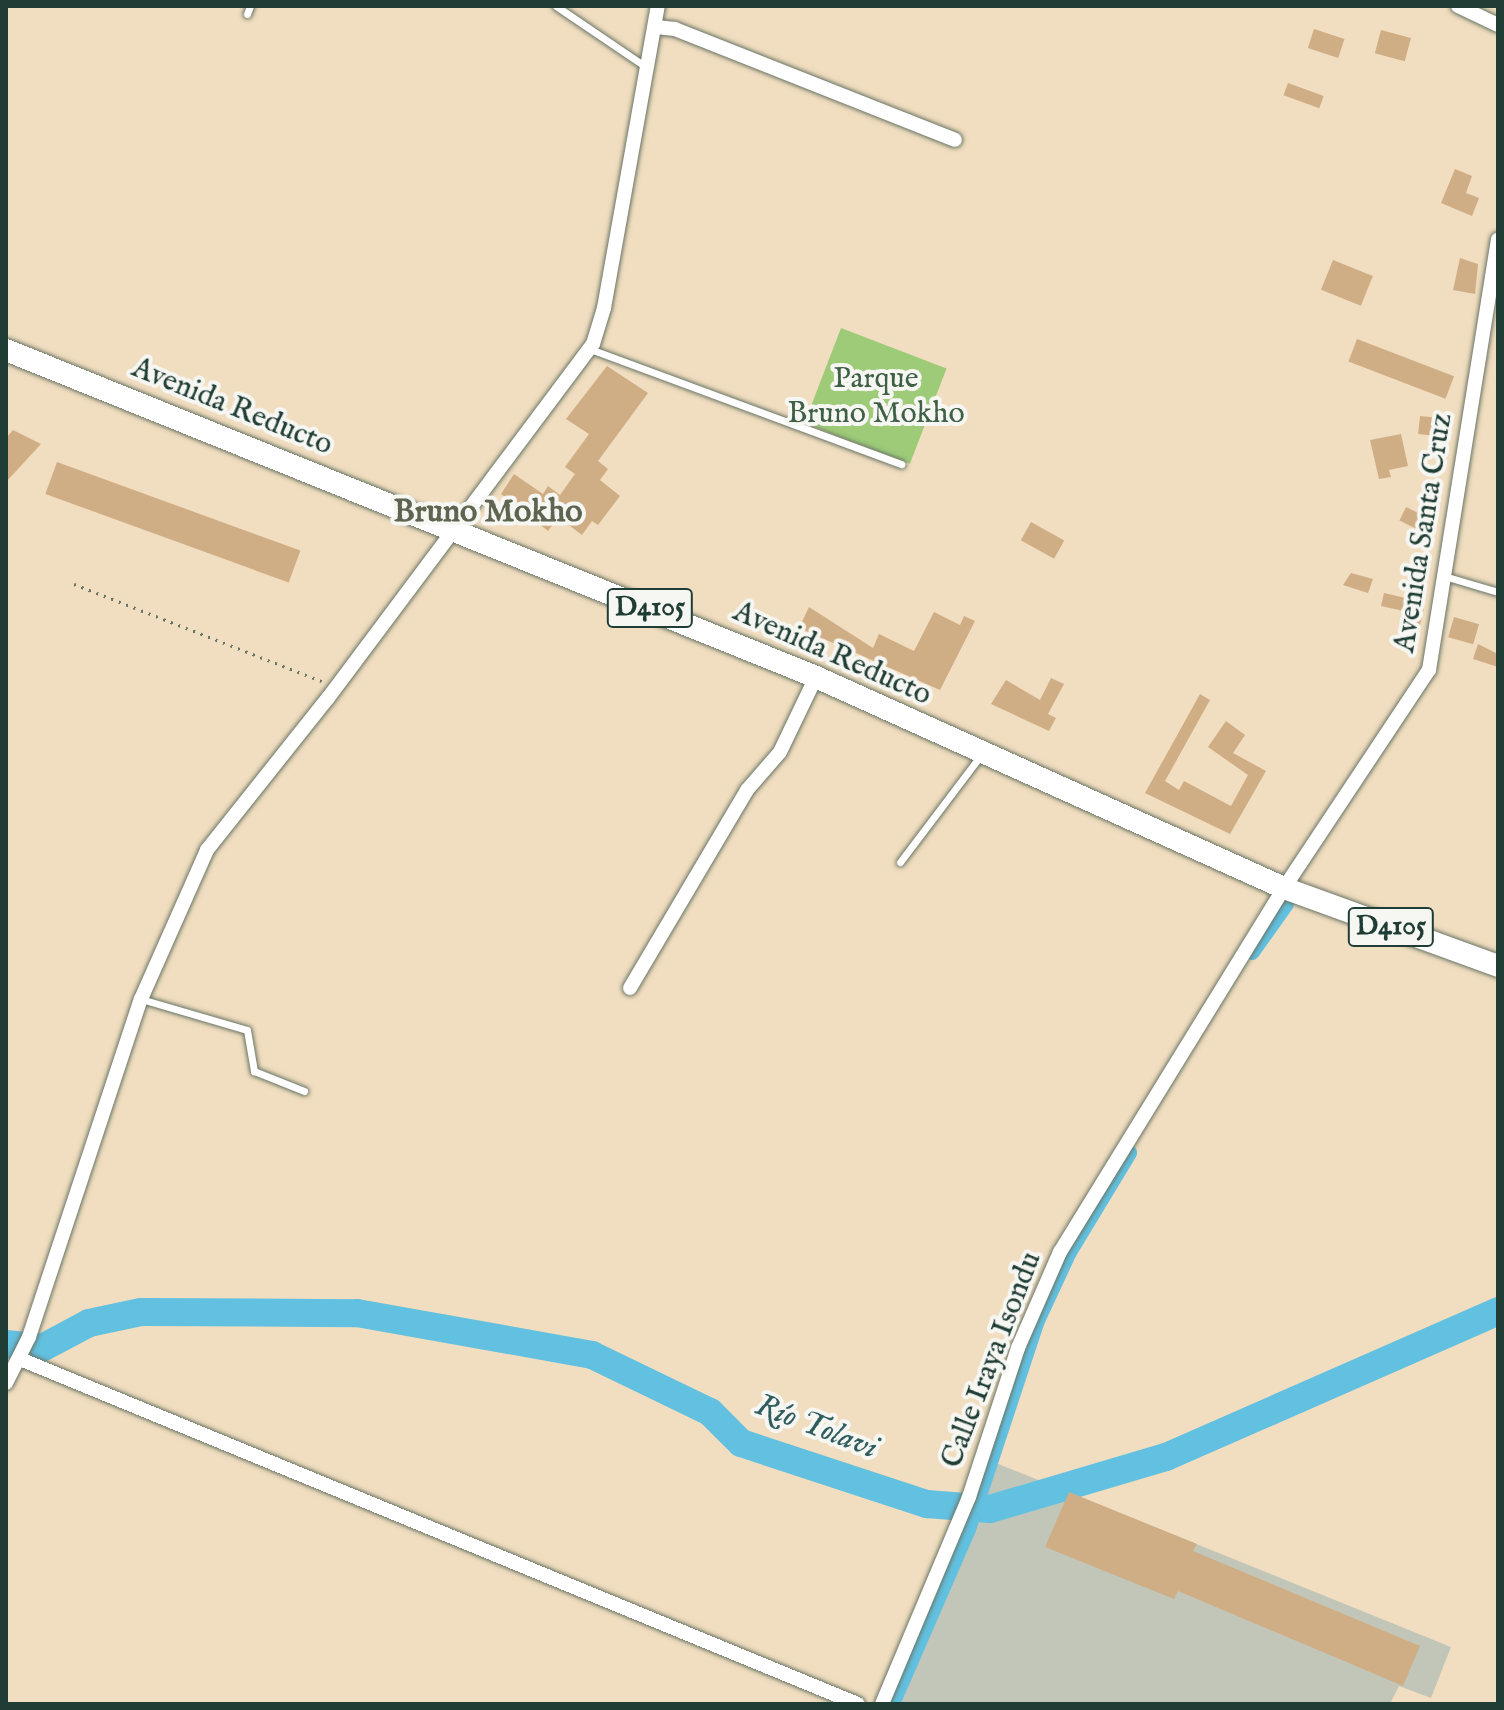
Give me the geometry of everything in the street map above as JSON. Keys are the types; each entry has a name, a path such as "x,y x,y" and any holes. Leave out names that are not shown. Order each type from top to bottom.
{"main road":[{"name":"Avenida Reducto","path":"6,350 455,528 816,677 1284,888 1498,966"}],"street":[{"path":"6,1383 29,1337 141,999 207,850 336,687 590,349 604,308 658,6"},
{"path":"1458,6 1498,25"},
{"path":"656,27 675,29 955,140"},
{"name":"Avenida Santa Cruz","path":"1284,888 1429,670 1492,322 1498,240"},
{"path":"630,988 747,790 780,752 816,677"},
{"name":"Calle Iraya Isondu","path":"882,1704 969,1497 1018,1348 1060,1252 1284,888"},
{"path":"20,1357 64,1381 858,1704"}],"lane":[{"path":"556,6 648,68"},
{"path":"590,349 901,464"},
{"path":"1444,576 1498,592"},
{"path":"900,862 982,753"},
{"path":"141,999 247,1030 254,1071 304,1091"}],"path":[{"path":"74,584 336,687"}],"shaded area":[{"path":"996,1463 1451,1647 1431,1698 1399,1686 1390,1704 901,1704"}],"green space":[{"name":"Parque Bruno Mokho","path":"841,328 946,368 910,464 804,423"}],"building":[{"path":"1314,29 1344,39 1338,58 1308,48"},
{"path":"1381,30 1411,38 1405,61 1375,53"},
{"path":"1288,83 1324,96 1319,108 1284,95"},
{"path":"1455,169 1472,176 1466,193 1479,198 1472,216 1441,203"},
{"path":"1460,258 1478,264 1475,294 1453,290"},
{"path":"1333,260 1373,276 1361,306 1321,290"},
{"path":"1357,339 1454,376 1445,399 1348,361"},
{"path":"607,366 648,393 598,461 608,469 600,480 620,496 598,525 592,521 582,535 558,517 548,531 501,494 514,474 543,494 548,486 560,495 575,474 565,467 589,434 566,419"},
{"path":"1420,416 1447,419 1445,437 1418,434"},
{"path":"13,430 41,444 6,482 6,438"},
{"path":"1401,434 1408,466 1389,470 1391,477 1379,479 1370,440"},
{"path":"57,462 300,551 289,583 45,494"},
{"path":"1406,507 1428,518 1422,531 1399,520"},
{"path":"1031,522 1064,540 1054,559 1021,540"},
{"path":"1351,573 1373,579 1368,593 1343,585"},
{"path":"1384,593 1414,600 1412,606 1424,609 1418,633 1404,630 1408,612 1381,606"},
{"path":"809,607 873,648 879,634 914,651 934,612 960,625 964,616 975,621 940,690 799,628"},
{"path":"1454,617 1479,624 1473,644 1448,637"},
{"path":"1478,644 1498,654 1498,667 1473,659"},
{"path":"1051,678 1064,684 1048,714 1056,718 1049,731 991,704 1006,680 1040,700"},
{"path":"1200,694 1210,700 1165,781 1179,790 1184,781 1231,806 1248,775 1208,747 1226,721 1245,735 1233,753 1266,771 1230,834 1145,793"},
{"path":"1069,1492 1197,1544 1193,1551 1420,1646 1403,1686 1178,1591 1174,1599 1045,1547"}],"waterway":[{"path":"1252,952 1286,904"},
{"path":"892,1704 968,1529 1036,1323 1069,1252 1129,1153"},
{"name":"Río Tolavi","path":"6,1344 42,1348 89,1323 141,1312 357,1313 592,1355 710,1412 741,1443 927,1504 990,1509 1166,1457 1498,1311"}],"district":[{"name":"Bruno Mokho","path":"488,513"}]}
